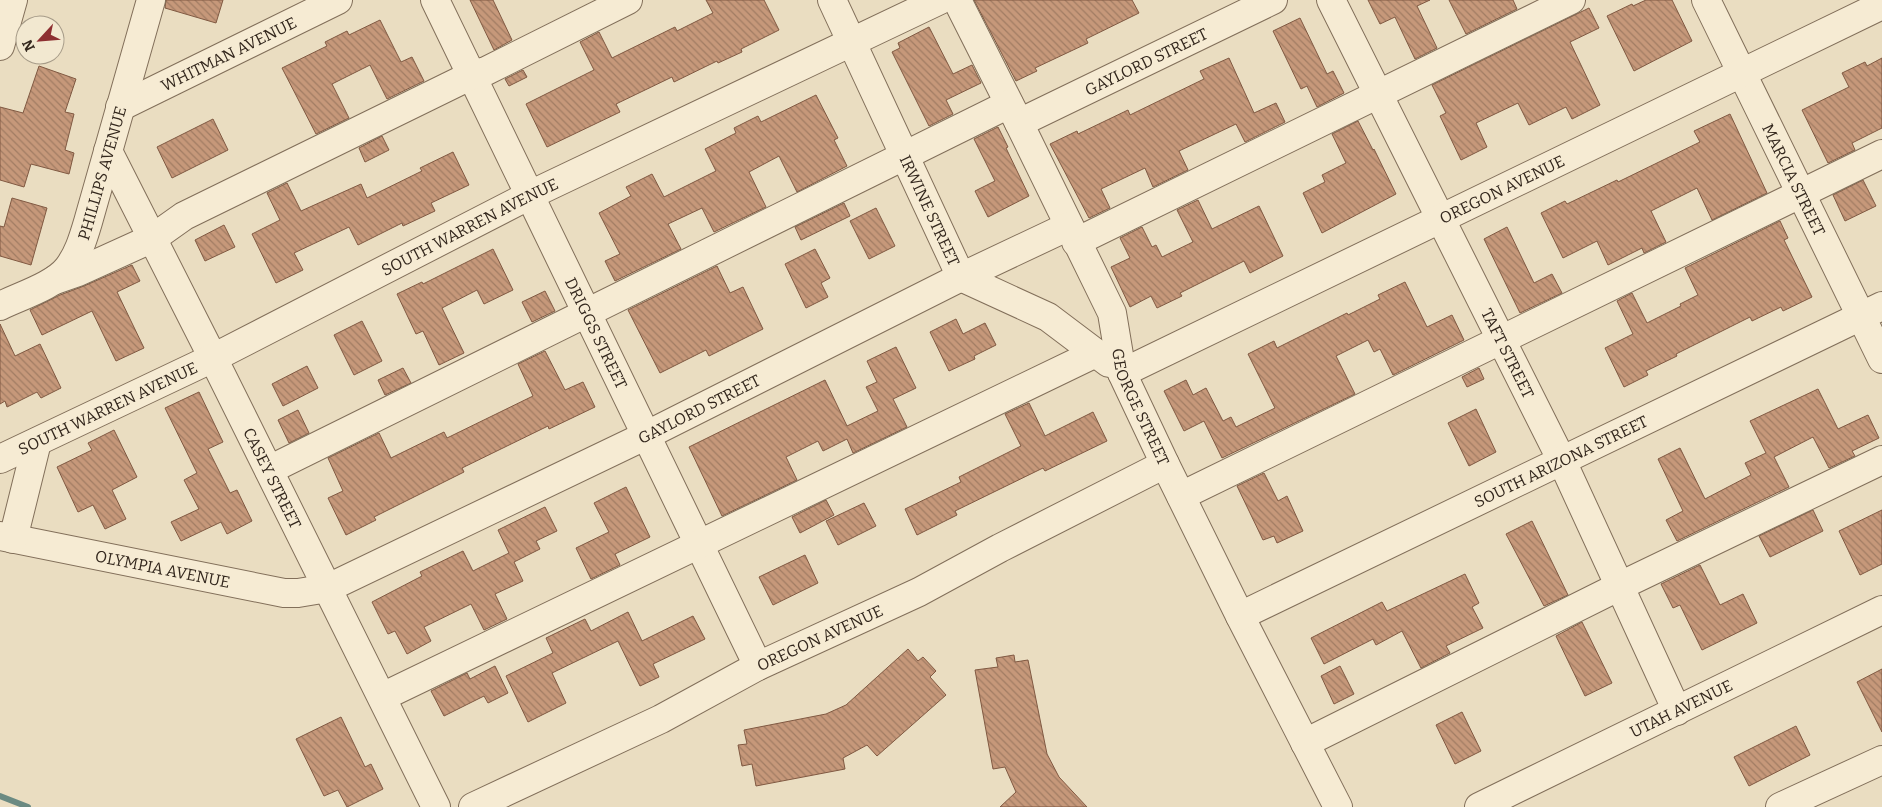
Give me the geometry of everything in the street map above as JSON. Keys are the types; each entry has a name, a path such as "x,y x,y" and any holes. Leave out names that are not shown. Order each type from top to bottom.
{"street":[{"path":"0,46 13,0"},
{"name":"PHILLIPS AVENUE","path":"0,306 55,280 67,270 80,246 151,0"},
{"name":"WHITMAN AVENUE","path":"120,107 338,0"},
{"name":"DRIGGS STREET","path":"435,0 758,666"},
{"path":"55,280 78,272 153,238 184,216 472,75 486,71 628,0"},
{"name":"IRWINE STREET","path":"832,0 961,277 1048,317 1122,373"},
{"name":"SOUTH WARREN AVENUE","path":"0,459 213,358 530,195 940,0"},
{"name":"GEORGE STREET","path":"957,0 1112,313 1122,373 1180,496 1338,807"},
{"name":"GAYLORD STREET","path":"269,470 587,311 905,156 1014,113 1273,0"},
{"name":"TAFT STREET","path":"1331,0 1562,461 1677,710"},
{"name":"GAYLORD STREET","path":"328,588 647,435 961,277 1072,234 1379,95 1570,0"},
{"name":"MARCIA STREET","path":"1706,0 1801,194 1871,311 1882,359"},
{"name":"OREGON AVENUE","path":"1122,373 1882,6"},
{"name":"CASEY STREET","path":"108,151 436,807"},
{"path":"1180,496 1882,154"},
{"name":"SOUTH ARIZONA STREET","path":"1240,616 1871,311"},
{"path":"382,697 1096,353"},
{"path":"7,537 37,442"},
{"path":"1305,744 1620,586 1882,460"},
{"name":"OREGON AVENUE","path":"474,807 661,719 758,666 919,592 1000,548 1165,464"},
{"name":"OLYMPIA AVENUE","path":"7,537 284,592 298,593 328,588"},
{"name":"UTAH AVENUE","path":"1479,807 1882,610"},
{"path":"1780,807 1882,760"}],"building":[{"path":"166,0 223,0 216,23 165,8"},
{"path":"470,0 493,0 512,40 494,50"},
{"path":"706,0 764,0 779,30 741,49 742,52 718,63 717,61 674,82 672,77 616,104 620,112 547,147 526,104 594,70 580,42 599,32 612,58 675,27 677,31 713,13"},
{"path":"974,0 1132,0 1139,13 1086,39 1088,43 1035,68 1037,71 1016,81"},
{"path":"1368,0 1430,0 1417,6 1437,48 1415,59 1395,17 1380,24"},
{"path":"1449,0 1513,0 1517,9 1466,34"},
{"path":"1646,0 1672,0 1692,41 1634,71 1607,16 1632,4 1633,6"},
{"path":"1589,8 1599,28 1570,42 1600,105 1572,119 1566,107 1529,125 1518,103 1476,123 1487,147 1461,160 1440,116 1446,113 1432,85"},
{"path":"1300,18 1327,74 1333,71 1344,93 1317,107 1307,86 1301,89 1273,31"},
{"path":"380,20 401,62 412,57 424,81 387,99 370,65 332,84 349,118 316,134 282,68 327,46 325,42 347,31 349,35"},
{"path":"929,27 953,74 972,65 981,83 946,100 953,114 929,126 892,52 900,48 898,43"},
{"path":"1229,58 1254,113 1276,103 1285,122 1245,142 1236,124 1179,151 1188,170 1153,187 1145,168 1101,189 1110,208 1089,218 1050,144 1077,131 1078,134 1128,110 1130,115 1204,79 1200,71"},
{"path":"1882,58 1882,128 1852,143 1855,150 1828,163 1802,110 1849,87 1842,73 1865,62 1867,66"},
{"path":"39,66 76,79 65,112 74,114 65,150 74,153 69,174 31,164 24,187 0,180 0,107 23,113"},
{"path":"523,70 527,77 509,86 505,79"},
{"path":"816,95 838,138 834,140 847,166 797,192 779,156 749,172 766,207 714,232 702,208 668,224 681,249 615,281 605,261 620,254 599,213 631,196 626,187 652,174 664,197 716,171 705,149 736,133 734,128 758,116 761,122"},
{"path":"1730,114 1767,193 1712,220 1697,188 1651,211 1666,242 1644,253 1642,248 1608,265 1597,241 1563,258 1541,213 1565,201 1567,204 1617,180 1618,182 1700,142 1694,131"},
{"path":"213,119 228,150 172,178 157,147"},
{"path":"1358,121 1396,194 1322,233 1303,193 1325,182 1322,175 1346,163 1332,134"},
{"path":"998,127 1029,196 988,217 975,191 995,181 974,139"},
{"path":"382,136 389,150 365,162 359,148"},
{"path":"453,152 469,185 431,203 435,211 403,226 402,223 358,245 349,227 294,253 303,270 276,283 252,234 280,220 267,193 287,183 301,211 361,184 367,198 422,171 420,168"},
{"path":"1863,180 1876,206 1845,221 1833,195"},
{"path":"12,198 47,208 31,265 0,256 0,226 4,227"},
{"path":"1198,200 1212,229 1259,206 1283,256 1250,273 1244,261 1180,293 1182,296 1157,308 1151,296 1130,307 1111,267 1130,258 1120,238 1142,227 1152,247 1156,245 1162,257 1193,242 1177,210"},
{"path":"844,203 850,216 801,240 795,227"},
{"path":"876,208 895,246 869,259 850,221"},
{"path":"1780,221 1788,238 1784,240 1812,297 1783,311 1781,307 1752,321 1750,317 1676,354 1677,356 1646,371 1648,375 1624,387 1605,348 1633,334 1617,301 1632,293 1647,323 1698,295 1685,268"},
{"path":"224,225 235,247 205,261 195,240"},
{"path":"1507,227 1534,283 1552,274 1562,293 1520,313 1484,239"},
{"path":"493,249 513,290 484,304 477,290 442,308 464,353 439,365 423,331 416,334 397,294 422,282 423,284"},
{"path":"815,249 830,278 821,283 828,297 806,308 785,264"},
{"path":"132,265 140,281 117,292 144,348 116,361 92,311 42,335 30,310 60,295"},
{"path":"717,266 730,293 743,287 763,329 709,356 706,350 660,373 628,310"},
{"path":"1405,282 1427,327 1452,315 1464,340 1393,375 1380,349 1374,352 1368,340 1336,356 1355,394 1222,458 1204,421 1184,431 1164,391 1186,380 1193,395 1206,388 1223,421 1231,417 1236,427 1275,408 1248,354 1274,341 1277,348 1347,313 1348,315 1380,299 1378,295"},
{"path":"545,291 555,311 532,322 522,302"},
{"path":"956,319 963,334 985,323 996,345 974,356 975,359 949,371 930,332"},
{"path":"362,321 382,361 354,375 334,335"},
{"path":"0,324 15,356 40,344 61,388 41,398 37,392 7,407 5,401 0,404"},
{"path":"896,347 916,388 893,399 907,427 853,453 847,439 823,451 818,441 786,457 797,480 722,516 689,447 825,380 847,426 878,411 866,387 877,382 867,361"},
{"path":"545,351 565,390 583,382 595,407 549,429 548,426 462,468 464,472 374,517 376,520 346,535 328,498 343,491 328,458 379,433 391,458 444,432 447,438 533,396 518,364"},
{"path":"307,366 318,388 283,406 272,384"},
{"path":"403,368 411,383 385,395 378,380"},
{"path":"1479,368 1484,379 1467,387 1462,377"},
{"path":"1818,389 1838,429 1868,415 1879,438 1852,451 1855,456 1829,468 1813,437 1774,457 1789,487 1677,541 1666,520 1683,511 1658,459 1680,448 1705,499 1751,475 1745,463 1766,453 1750,421"},
{"path":"199,392 223,442 208,449 230,493 237,490 252,521 227,534 221,522 181,541 171,522 199,509 184,480 197,473 165,408"},
{"path":"1029,403 1045,436 1093,412 1107,441 1045,471 1043,468 955,511 957,515 917,535 905,509 961,482 959,477 1021,446 1005,414"},
{"path":"1476,409 1496,452 1469,466 1448,423"},
{"path":"298,410 309,433 289,443 278,420"},
{"path":"114,430 137,477 112,490 126,519 105,529 93,505 78,512 57,467 92,450 88,443"},
{"path":"1264,473 1278,501 1287,496 1303,531 1277,543 1274,536 1263,540 1237,486"},
{"path":"626,487 650,537 615,554 620,565 591,579 576,548 609,532 594,503"},
{"path":"826,500 834,515 800,533 792,517"},
{"path":"864,503 876,526 838,545 826,521"},
{"path":"545,507 557,531 536,541 540,549 514,562 523,581 495,594 507,619 484,630 471,604 424,627 431,641 407,654 395,631 388,634 372,602 422,576 420,572 463,551 473,571 509,553 498,530"},
{"path":"1813,510 1823,531 1770,557 1759,536"},
{"path":"1882,510 1882,564 1860,575 1839,531"},
{"path":"1532,521 1568,595 1544,606 1506,534"},
{"path":"805,555 818,583 773,605 759,577"},
{"path":"1700,565 1720,605 1743,594 1757,623 1702,650 1680,605 1673,608 1661,584"},
{"path":"1465,574 1479,603 1472,607 1483,628 1446,646 1450,653 1421,668 1402,631 1376,645 1373,639 1324,664 1311,638 1382,602 1387,611"},
{"path":"628,612 642,641 693,616 705,639 653,664 659,677 640,686 618,641 552,673 566,703 528,722 506,676 553,653 546,638 585,619 591,631"},
{"path":"1582,622 1612,683 1585,696 1556,636"},
{"path":"908,649 918,661 923,657 936,671 930,677 946,695 877,756 867,745 843,758 845,769 756,786 752,764 742,766 738,745 747,744 744,730 826,714 846,705"},
{"path":"1014,655 1015,662 1028,660 1047,754 1059,777 1087,807 1000,807 1016,792 1005,767 993,769 975,670 998,667 996,658"},
{"path":"495,666 508,693 488,703 484,696 444,716 431,691 467,673 470,679"},
{"path":"1340,666 1354,694 1334,704 1321,676"},
{"path":"1882,669 1882,732 1857,682"},
{"path":"1462,712 1481,751 1455,764 1436,725"},
{"path":"341,717 365,767 371,764 383,789 347,807 338,790 324,796 296,739"},
{"path":"1796,726 1810,755 1749,786 1734,757"}],"waterway":[{"path":"0,796 28,807"}]}
